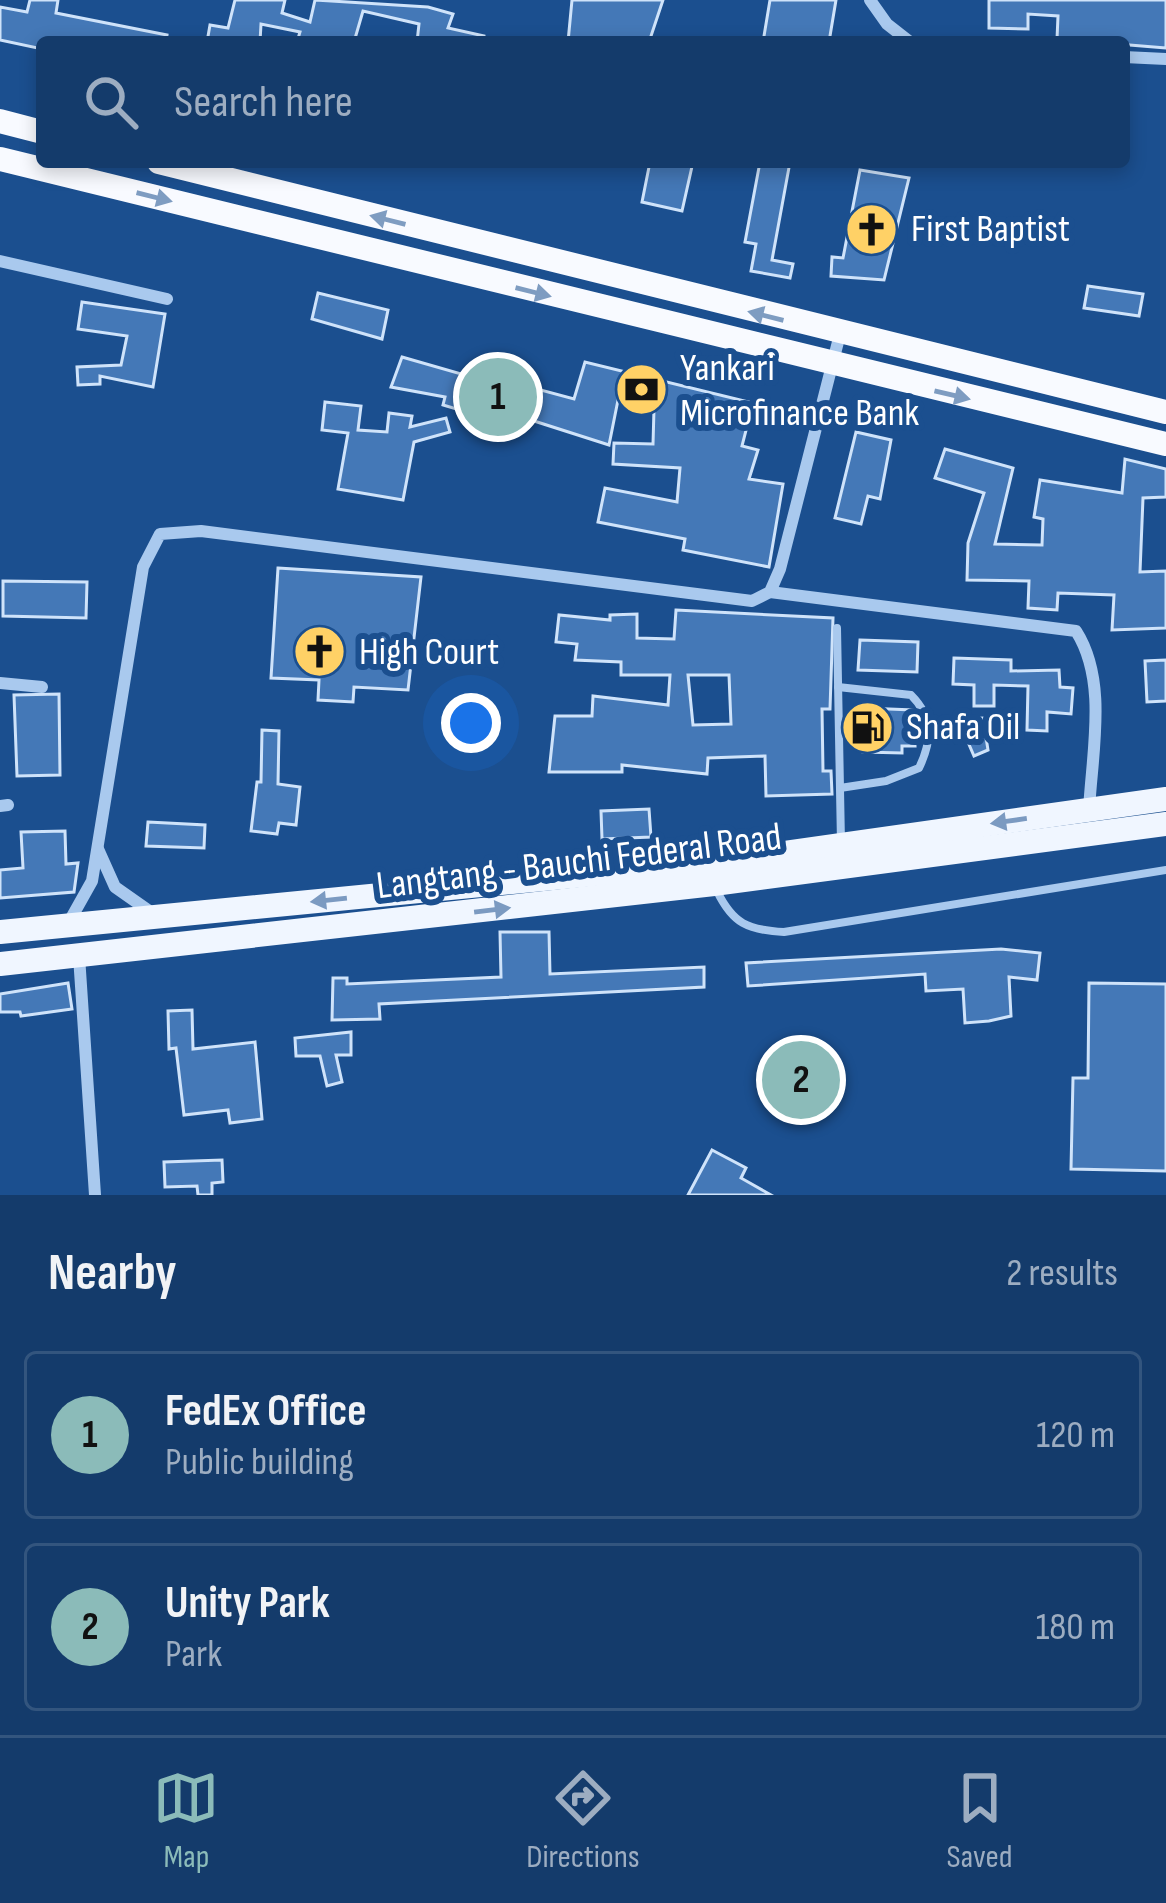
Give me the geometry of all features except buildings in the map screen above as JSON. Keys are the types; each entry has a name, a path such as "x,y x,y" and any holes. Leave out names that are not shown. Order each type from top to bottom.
{"highway":[{"path":"0,121 36,130"},
{"path":"0,159 36,168"},
{"path":"36,168 832,367 1166,444"},
{"path":"183,168 1166,412"},
{"path":"202,209 210,175"},
{"path":"477,278 486,245"},
{"path":"635,318 644,286"}],"main road":[{"name":"Langtang - Bauchi Federal Road","path":"0,932 841,845 1166,799"},
{"name":"Langtang - Bauchi Federal Road","path":"0,964 713,884 1166,824"},
{"path":"206,912 209,942"}],"street":[{"path":"870,0 886,24 902,36"},
{"path":"1130,57 1166,59"},
{"path":"0,261 167,299"},
{"path":"770,592 839,334"},
{"path":"67,925 87,898 142,567 160,534 201,532 728,602 752,601 770,592 1076,631 1087,649 1095,695 1089,809"},
{"path":"0,683 42,687"},
{"path":"97,848 115,887 158,916"},
{"path":"80,956 94,1195"}],"lane":[{"path":"837,628 841,845"},
{"path":"838,687 911,694 930,725 929,747 919,768 840,788"},
{"path":"713,884 730,918 753,930 784,932 1166,870"}],"place":[{"name":"First Baptist","path":"872,229"},
{"name":"Yankari Microfinance Bank","path":"641,390"},
{"name":"FedEx Office","path":"498,397"},
{"name":"High Court","path":"320,652"},
{"name":"Shafa Oil","path":"867,727"},
{"name":"Unity Park","path":"801,1080"}]}
